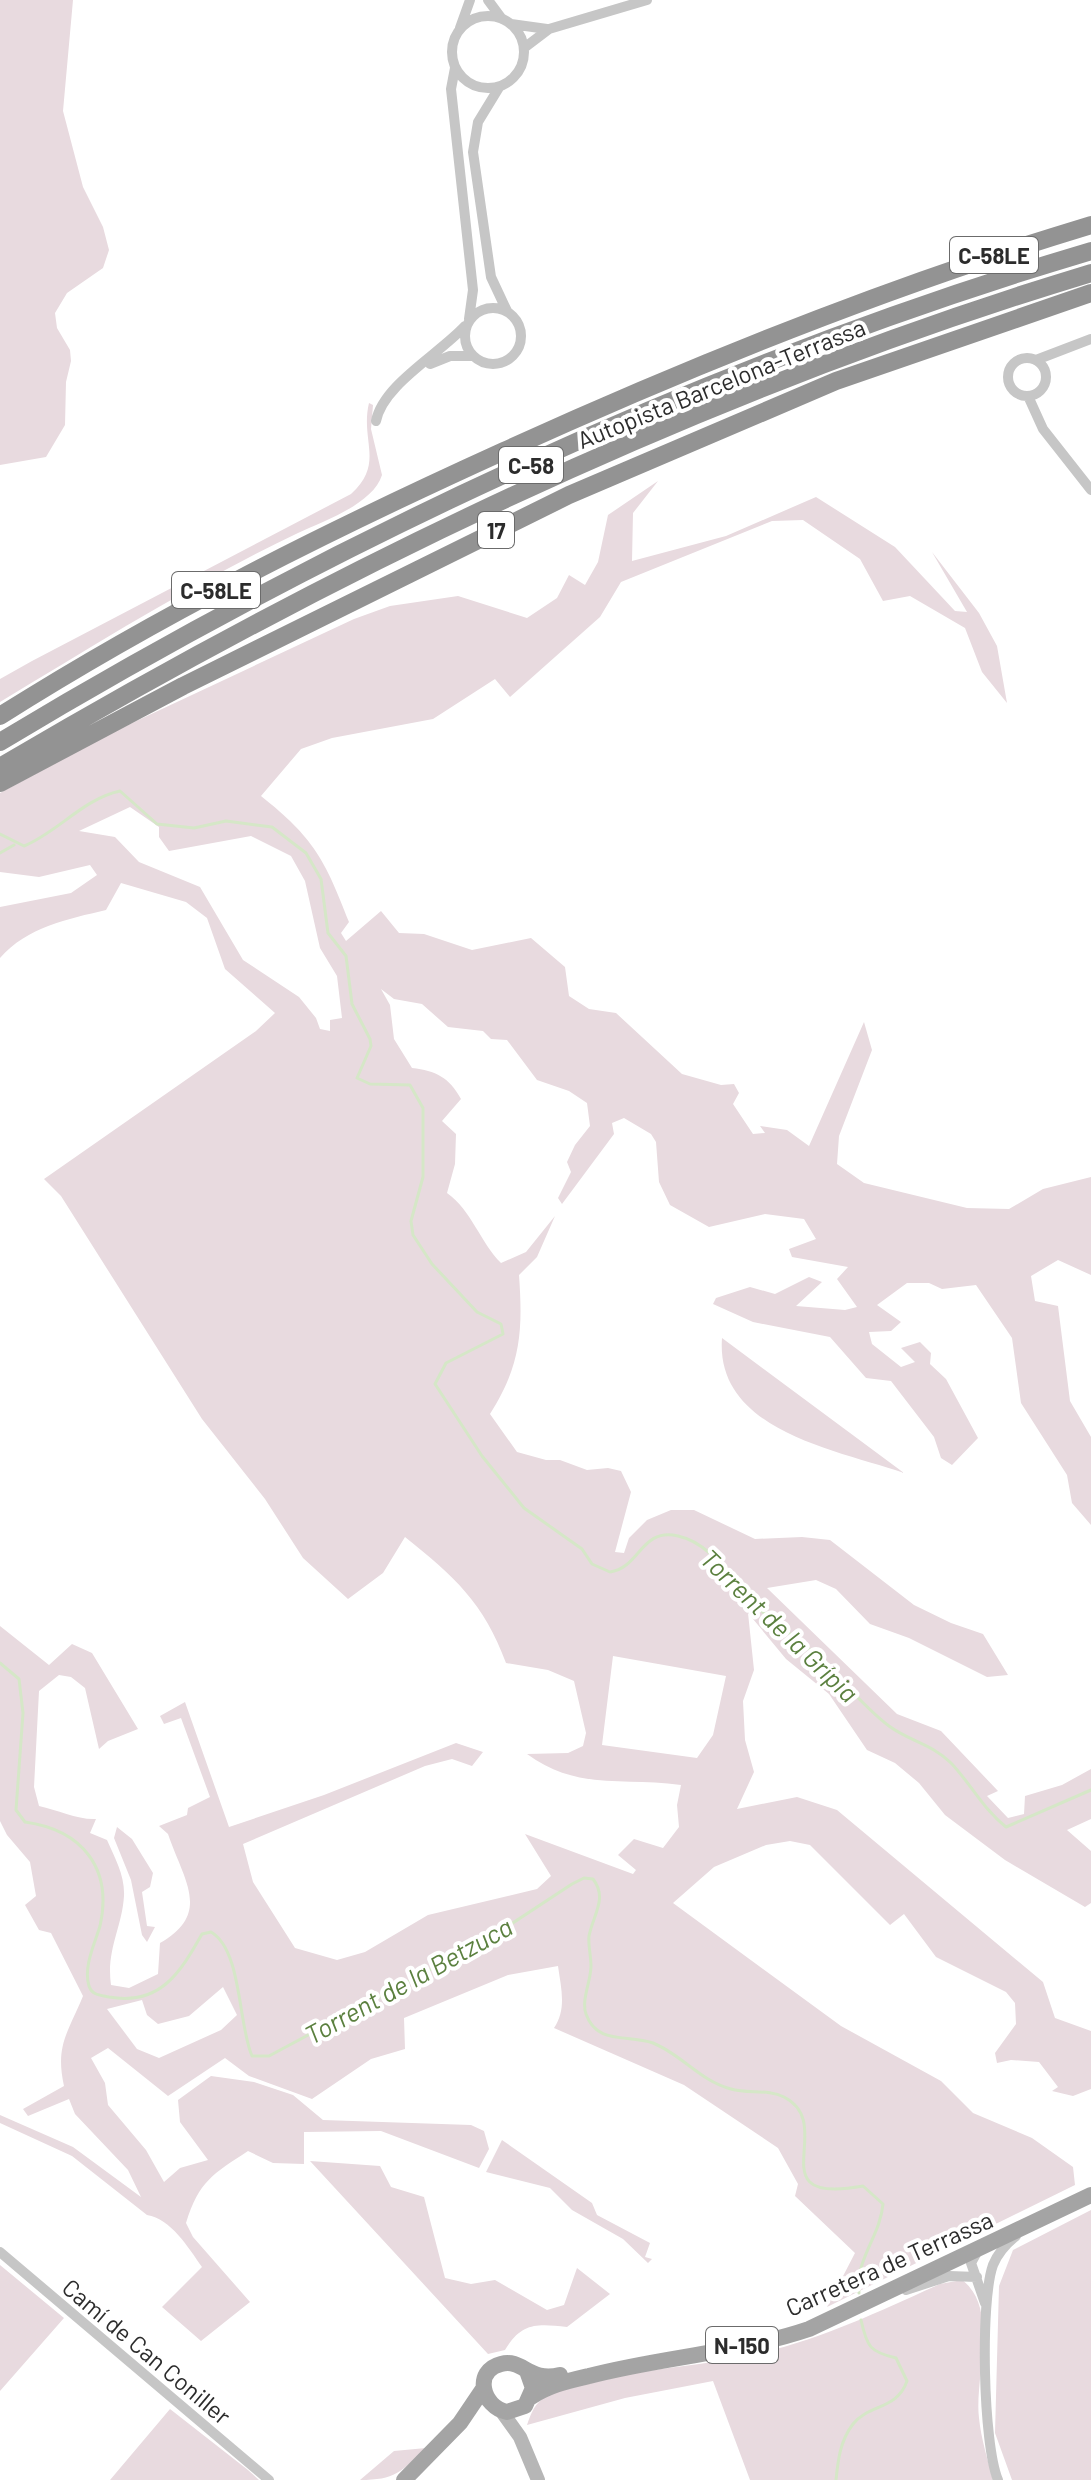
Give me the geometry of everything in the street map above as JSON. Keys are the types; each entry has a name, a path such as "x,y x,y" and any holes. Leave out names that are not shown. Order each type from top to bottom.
{"highway":[{"name":"C-58LE","path":"0,716 105,651 328,531 593,410 884,292 1091,225"},
{"name":"Autopista Barcelona-Terrassa","path":"0,742 294,578 592,437 867,325 1091,251"},
{"name":"Autopista Barcelona-Terrassa","path":"0,767 125,694 304,598 558,476 811,369 947,319 1091,273"},
{"name":"17","path":"0,783 292,632 569,495 705,435 911,352 1091,293"}],"main road":[{"name":"Carretera de Terrassa","path":"528,2402 554,2385 605,2370 796,2333 874,2301 1091,2195"},
{"name":"N-150","path":"404,2480 460,2423 483,2389 488,2373 500,2364 515,2364 527,2371"},
{"name":"Carretera de Terrassa","path":"527,2371 547,2378 591,2368 605,2370"},
{"path":"527,2371 532,2383 528,2402"},
{"path":"483,2389 487,2400 500,2411"},
{"name":"N-150","path":"413,2480 476,2416 528,2402"}],"street":[{"path":"470,0 451,50 455,68 451,89 473,290 464,339 472,356"},
{"path":"488,0 524,48"},
{"path":"421,368 450,356 472,356 490,364 506,361 514,354 521,340 520,329 507,311 491,277 473,152 478,122 500,86 520,68 524,48 549,29 647,0"},
{"path":"460,30 479,17 549,29"},
{"path":"455,68 477,87 500,86"},
{"path":"376,421 388,392 421,368 484,308 507,311"},
{"path":"1036,360 1045,370 1046,382 1037,393 1028,396 1011,389 1007,374 1019,359 1036,360 1091,339"},
{"path":"1028,396 1043,429 1091,490"},
{"path":"998,2480 988,2443 985,2403 987,2313 992,2268 1007,2244 1035,2222"},
{"name":"Camí de Can Coniller","path":"0,2252 269,2480"},
{"path":"987,2313 971,2263 973,2254 985,2259 992,2268"},
{"path":"874,2301 949,2276 977,2277"},
{"path":"520,2437 520,2418 528,2402"},
{"path":"500,2411 520,2437 538,2480"}],"shaded area":[{"path":"0,0 73,0 63,111 83,187 103,227 109,250 103,268 67,293 55,313 57,328 70,350 71,361 66,382 65,425 46,457 0,465"},
{"path":"369,403 373,405 371,429 382,475 369,495 346,510 184,592 0,702 0,679 351,494 361,483 369,462"},
{"path":"658,481 633,513 632,561 726,536 816,497 895,547 955,611 967,612 932,552 979,613 997,646 1007,703 982,672 965,628 910,596 883,601 860,559 803,520 772,521 621,582 600,617 510,697 495,679 433,719 332,738 301,749 261,796 306,838 325,866 349,922 341,933 346,941 381,911 399,933 424,934 472,950 531,938 565,967 569,996 589,1009 616,1013 682,1074 721,1085 734,1084 739,1093 733,1104 753,1134 765,1133 760,1126 787,1130 809,1146 864,1022 872,1050 839,1136 837,1164 864,1183 967,1208 1009,1209 1043,1189 1091,1177 1091,1275 1058,1260 1031,1276 1035,1301 1058,1306 1070,1401 1091,1437 1091,1525 1072,1503 1067,1475 1021,1403 1012,1338 976,1285 942,1289 929,1283 907,1283 877,1305 901,1322 891,1331 869,1332 872,1344 901,1367 915,1362 901,1348 920,1342 931,1353 930,1364 946,1379 978,1438 952,1465 941,1458 934,1437 891,1381 866,1378 830,1337 753,1322 713,1304 716,1298 750,1287 775,1294 809,1277 822,1282 796,1306 845,1310 857,1307 837,1279 848,1267 792,1257 789,1249 816,1239 804,1219 765,1214 709,1227 670,1205 659,1182 656,1142 651,1134 624,1118 612,1123 614,1134 562,1204 558,1198 571,1172 567,1162 575,1145 590,1126 587,1103 569,1091 537,1080 507,1040 491,1039 483,1031 448,1027 422,1004 394,999 381,989 390,1005 394,1039 412,1068 441,1076 461,1099 442,1121 456,1134 455,1164 447,1193 463,1209 494,1255 501,1263 526,1252 555,1216 537,1257 519,1275 521,1313 518,1347 508,1379 490,1414 517,1452 546,1460 560,1460 587,1470 608,1468 621,1471 631,1492 615,1552 624,1553 629,1538 647,1520 671,1510 694,1510 755,1539 802,1537 830,1540 914,1605 983,1634 1008,1675 987,1677 909,1638 870,1624 836,1589 816,1580 767,1588 897,1714 941,1731 998,1791 987,1796 1008,1818 1024,1814 1025,1796 1062,1785 1091,1769 1091,1819 1067,1830 1091,1851 1091,1903 1085,1907 1005,1860 945,1815 919,1783 895,1763 867,1750 829,1694 786,1659 748,1613 754,1670 743,1701 745,1740 754,1772 737,1809 797,1797 837,1810 1043,1982 1055,2018 1091,2031 1091,2089 1073,2096 1052,2091 1058,2087 1039,2062 1011,2060 997,2063 995,2053 1016,2024 1015,2003 1006,1992 936,1957 904,1914 890,1925 810,1845 790,1841 766,1845 714,1867 673,1903 841,2026 941,2081 973,2113 1032,2138 1073,2167 1075,2185 827,2307 855,2253 795,2196 798,2184 778,2148 684,2085 554,2028 562,2006 558,1966 508,1975 404,2018 405,2049 371,2059 312,2099 249,2076 225,2058 168,2096 108,2048 91,2058 105,2083 108,2105 146,2150 164,2182 180,2168 208,2160 180,2122 178,2100 211,2076 254,2082 293,2095 323,2120 471,2125 484,2131 489,2149 479,2168 381,2131 304,2132 304,2164 273,2163 248,2151 225,2166 202,2188 186,2223 193,2237 250,2302 201,2341 162,2307 202,2267 178,2235 164,2222 147,2215 72,2156 0,2123 0,2115 73,2147 141,2197 128,2170 75,2114 69,2099 28,2116 23,2109 64,2086 62,2049 83,1996 51,1933 39,1930 25,1905 36,1896 30,1862 7,1835 0,1821 0,1626 49,1665 72,1644 92,1653 138,1729 108,1741 99,1749 85,1688 71,1677 59,1675 39,1691 34,1787 39,1806 96,1819 90,1833 107,1840 121,1874 124,1896 112,1950 111,1985 129,1988 158,1974 160,1943 176,1932 190,1908 190,1895 181,1867 168,1834 159,1826 187,1815 188,1808 210,1797 181,1718 164,1724 160,1716 185,1702 229,1827 324,1795 456,1743 483,1752 472,1766 452,1759 425,1766 243,1844 253,1882 295,1948 337,1960 365,1952 428,1915 537,1889 551,1876 525,1834 633,1874 636,1870 618,1855 634,1839 663,1848 679,1827 677,1805 681,1785 583,1778 546,1766 527,1754 568,1753 583,1746 586,1733 574,1681 548,1670 506,1663 488,1623 466,1592 405,1537 383,1573 348,1599 303,1558 265,1499 202,1419 61,1196 44,1179 256,1031 275,1013 225,969 207,918 186,902 121,883 106,910 35,932 0,958 0,907 71,893 97,875 90,865 39,877 0,872 0,793 115,731 354,619 390,606 458,596 527,618 557,598 569,575 585,585 598,562 608,515","holes":["130,807 159,827 159,837 169,851 251,836 291,856 305,881 320,948 337,976 342,1018 330,1020 330,1031 320,1029 316,1018 299,997 243,960 200,887 139,862 115,837 79,831","613,1656 726,1676 713,1735 697,1758 602,1745","223,1987 237,2015 221,2030 159,2058 137,2049 107,2009 142,2000 147,2015 158,2024 189,2016"]},
{"path":"722,1338 904,1473 815,1445 759,1416 738,1395 725,1370"},
{"path":"117,1827 132,1839 153,1873 150,1887 142,1892 147,1926 155,1927 147,1942 142,1935 131,1880 114,1838"},
{"path":"502,2140 592,2203 597,2215 650,2243 645,2257 652,2259 648,2263 623,2239 572,2210 550,2188 486,2172"},
{"path":"310,2161 380,2166 391,2187 424,2197 445,2278 471,2284 495,2280 547,2310 564,2305 577,2268 610,2294 567,2327 531,2327 518,2334 505,2350 488,2354"},
{"path":"1091,2210 1091,2480 1012,2480 995,2433 999,2286 1013,2250"},
{"path":"0,2265 64,2318 0,2391"},
{"path":"962,2280 973,2292 983,2326 979,2418 993,2480 750,2480 713,2381 625,2398 527,2425 539,2401 570,2387 620,2375 727,2360 776,2349 847,2325 940,2284"},
{"path":"170,2409 248,2470 259,2480 110,2480"},
{"path":"426,2448 397,2473 360,2480 394,2451"}],"waterway":[{"name":"Torrent de la Grípia","path":"0,834 24,846 94,801 120,791 157,824 194,828 226,821 272,827 306,853 321,879 328,933 346,956 352,1004 370,1039 371,1046 357,1078 370,1084 410,1085 423,1108 423,1177 411,1221 413,1235 432,1264 477,1312 501,1324 503,1334 446,1363 435,1384 482,1456 524,1508 582,1549 592,1564 610,1572 628,1563 656,1537 678,1536 702,1547 754,1604 815,1654 879,1718 951,1763 1006,1827 1091,1790"},
{"path":"0,853 14,845"},
{"name":"Torrent de la Betzuca","path":"0,1663 19,1679 23,1713 16,1810 25,1822 63,1833 77,1843 89,1855 102,1886 100,1926 87,1971 89,1986 94,1993 127,1998 155,1991 176,1973 202,1934 211,1932 229,1954 252,2056 269,2056 493,1936 572,1884 584,1878 593,1879 599,1900 589,1936 591,1966 585,1997 586,2014 591,2024 614,2037 653,2043 720,2085 778,2095 799,2110 804,2126 805,2174 813,2184 831,2189 863,2186 883,2204 861,2269 859,2293"},
{"name":"Torrent de la Betzuca","path":"836,2480 842,2444 853,2424 897,2397 907,2381 896,2358 871,2347 861,2320"}]}
